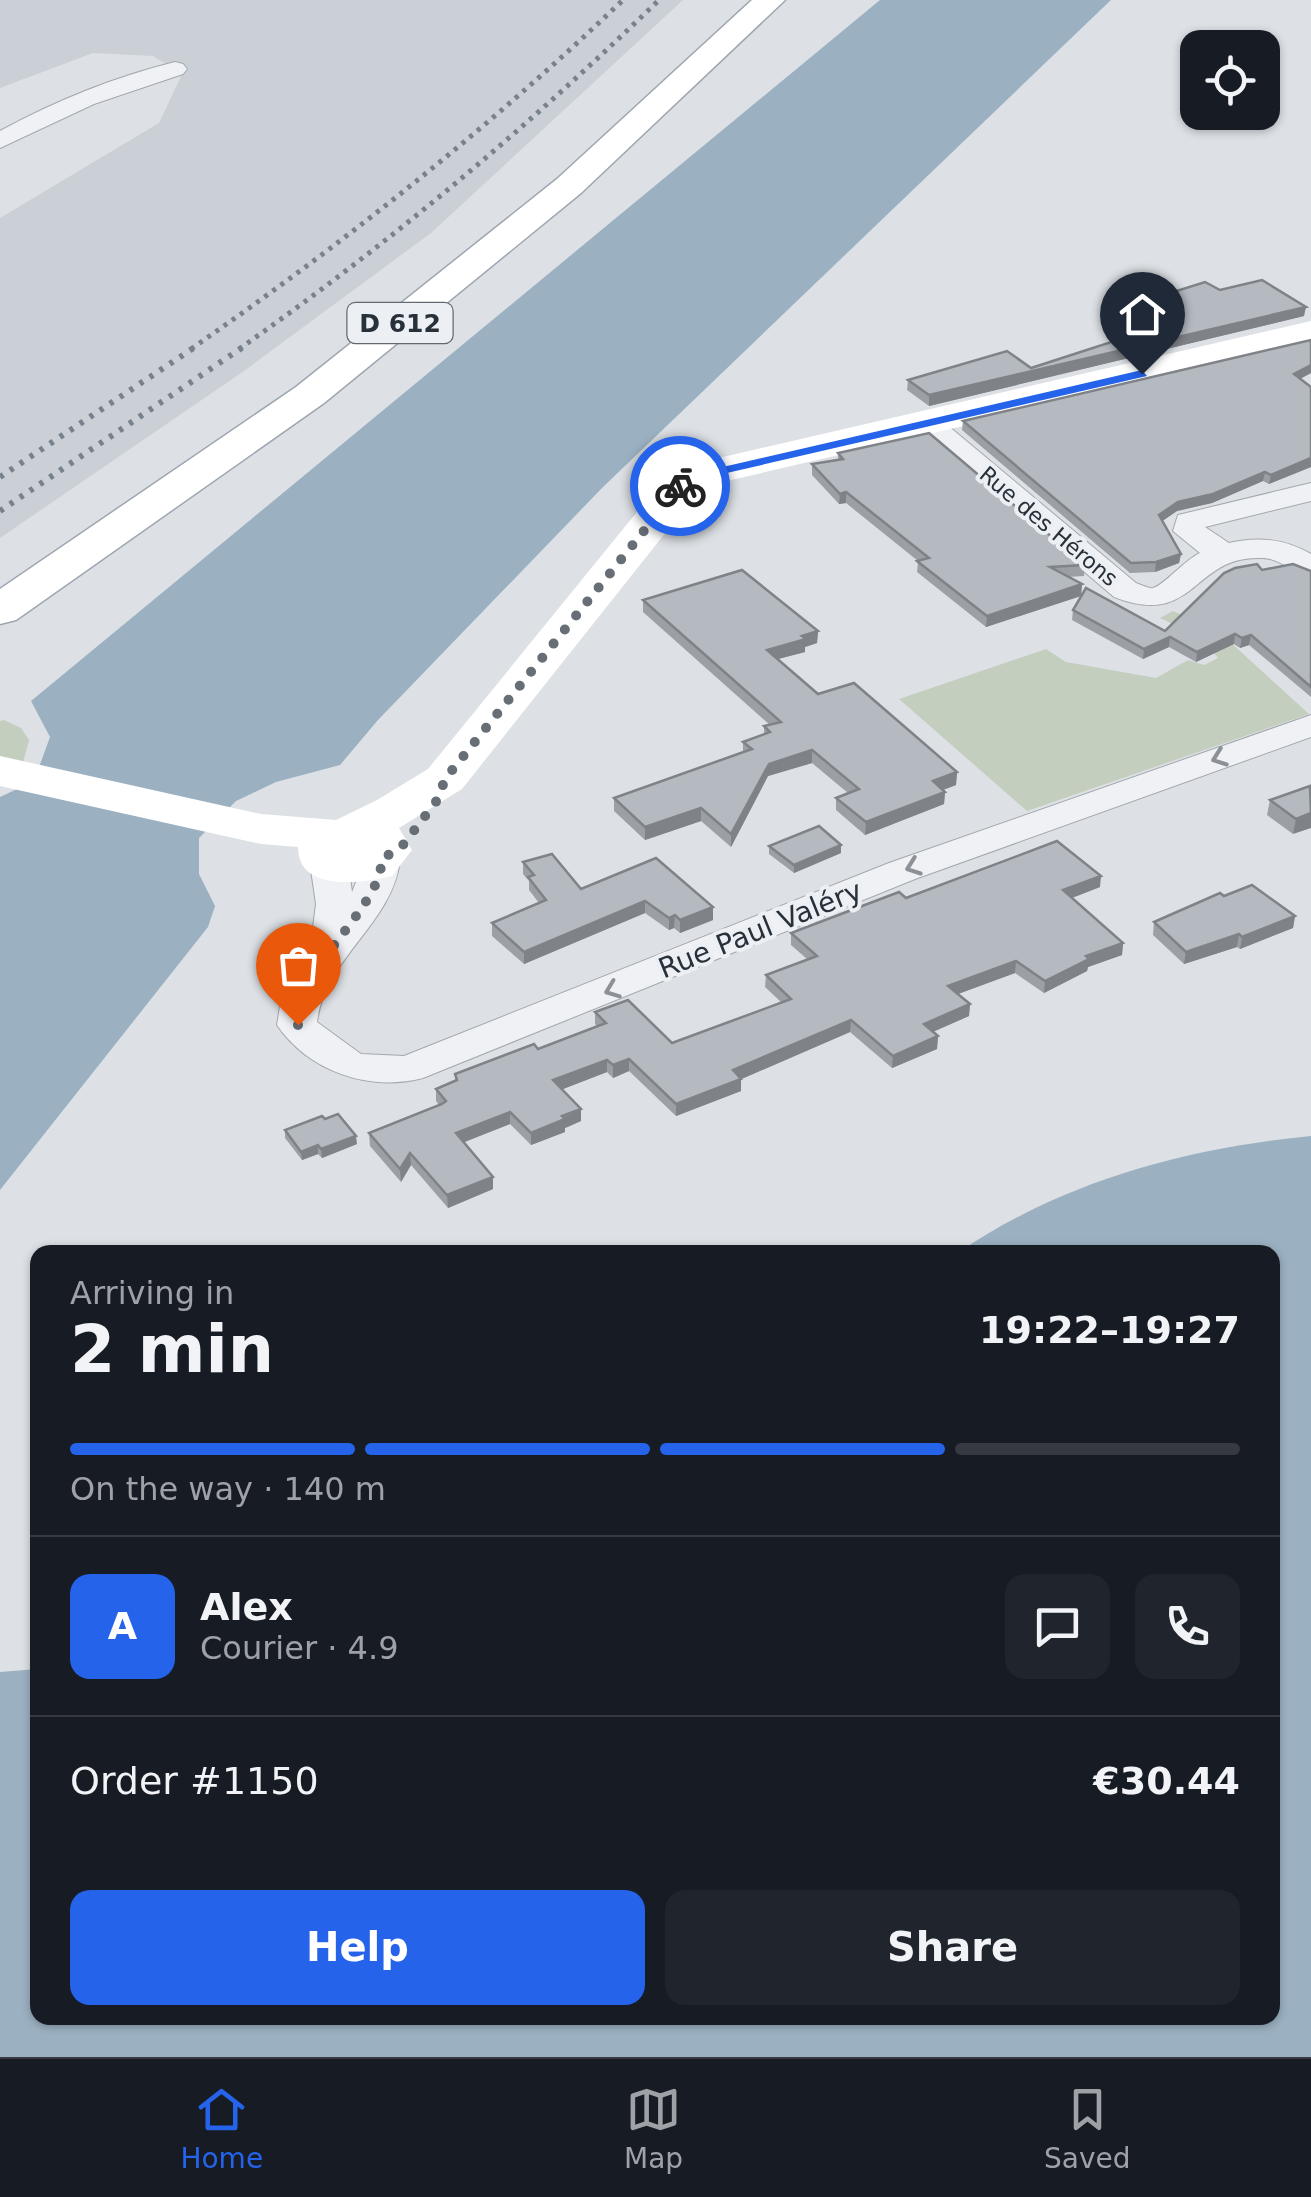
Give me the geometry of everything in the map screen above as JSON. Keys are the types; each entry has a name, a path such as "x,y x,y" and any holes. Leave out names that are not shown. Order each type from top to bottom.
{"main road":[{"name":"D 612","path":"0,610 310,395 569,186 770,0"},
{"path":"9,773 351,851 403,845 438,799 445,779 682,484 714,472 1311,333"}],"street":[{"path":"0,117 98,80 167,64 44,116"},
{"path":"0,141 98,80 140,78"},
{"name":"Rue des Hérons","path":"930,424 1125,590 1145,599 1169,594 1199,565 1225,555"},
{"path":"1311,492 1189,522 1190,531 1225,555 1284,550 1311,569"},
{"path":"1270,549 1280,540 1311,531"},
{"name":"Rue Paul Valéry","path":"328,950 335,904 351,851 382,868 302,996 298,1025 344,1064 376,1071 408,1069 902,870 1311,725"}],"shaded area":[{"path":"0,0 683,0 431,233 244,371 0,538 0,218 159,123 182,74 153,56 93,53 0,88"}],"green space":[{"path":"1173,611 1218,631 1309,714 1027,811 899,699 1046,649 1066,662 1156,678 1188,660 1204,665 1218,658 1200,637 1160,618"},
{"path":"0,721 21,728 29,740 23,763 0,785"}],"water":[{"path":"880,0 1111,0 603,487 378,720 340,765 276,782 236,801 199,838 199,874 215,906 208,927 0,1190 0,797 34,781 50,737 31,701"},
{"path":"1311,1136 1311,2057 0,2057 0,1672 30,1670 30,2025 1280,2025 1280,1245 970,1245 1084,1187 1172,1159"}],"building":[{"path":"1262,280 1306,307 929,395 908,380 1007,351 1031,368 1127,337 1115,330 1124,328 1106,316 1162,302 1154,298 1205,282 1220,290"},
{"path":"1311,340 1311,365 1294,374 1311,387 1311,458 1271,475 1265,472 1213,494 1178,502 1159,515 1181,554 1156,562 1131,563 963,421"},
{"path":"929,433 1085,565 1050,567 1082,584 987,616 917,561 929,558 846,492 840,494 812,464 843,459 838,453"},
{"path":"1257,564 1262,570 1293,564 1311,571 1311,687 1251,635 1242,638 1235,634 1197,652 1170,637 1144,649 1073,610 1086,588 1165,631 1224,573"},
{"path":"742,570 818,631 802,636 806,639 767,650 818,694 854,683 957,772 933,781 945,792 866,822 836,798 859,789 812,750 769,764 731,834 701,808 645,827 614,798 752,749 743,742 770,732 764,726 781,722 643,600"},
{"path":"1310,786 1311,813 1296,819 1270,800"},
{"path":"819,826 841,845 794,865 769,846"},
{"path":"1057,841 1101,876 1063,890 1123,943 1086,956 1089,959 1045,981 1016,961 948,986 970,1004 924,1024 938,1036 893,1056 851,1020 733,1070 741,1079 676,1104 629,1059 613,1065 607,1060 553,1080 581,1109 562,1116 565,1119 531,1133 510,1112 456,1133 493,1177 447,1195 410,1153 400,1169 369,1133 442,1104 446,1101 436,1089 457,1080 455,1074 534,1044 538,1049 606,1023 595,1012 628,1000 672,1043 791,999 766,975 817,956 791,933 899,892 906,898"},
{"path":"552,854 581,889 656,858 713,907 680,920 675,915 669,918 645,901 524,952 492,923 546,900 528,877 534,875 523,862"},
{"path":"1252,885 1295,916 1242,937 1239,934 1186,952 1154,922 1220,893 1224,896"},
{"path":"338,1114 356,1136 321,1149 318,1145 301,1152 285,1130 322,1116 325,1119"}],"railway":[{"path":"191,349 414,183 623,0"},
{"path":"239,349 456,183 659,0"},
{"path":"0,477 195,347"},
{"path":"0,511 243,347"}],"way so far":[{"path":"298,1025 302,996 328,950 368,896 382,868 381,860 403,845 438,799 445,779 680,486"}],"route":[{"path":"680,486 714,472 1142,374"}]}
